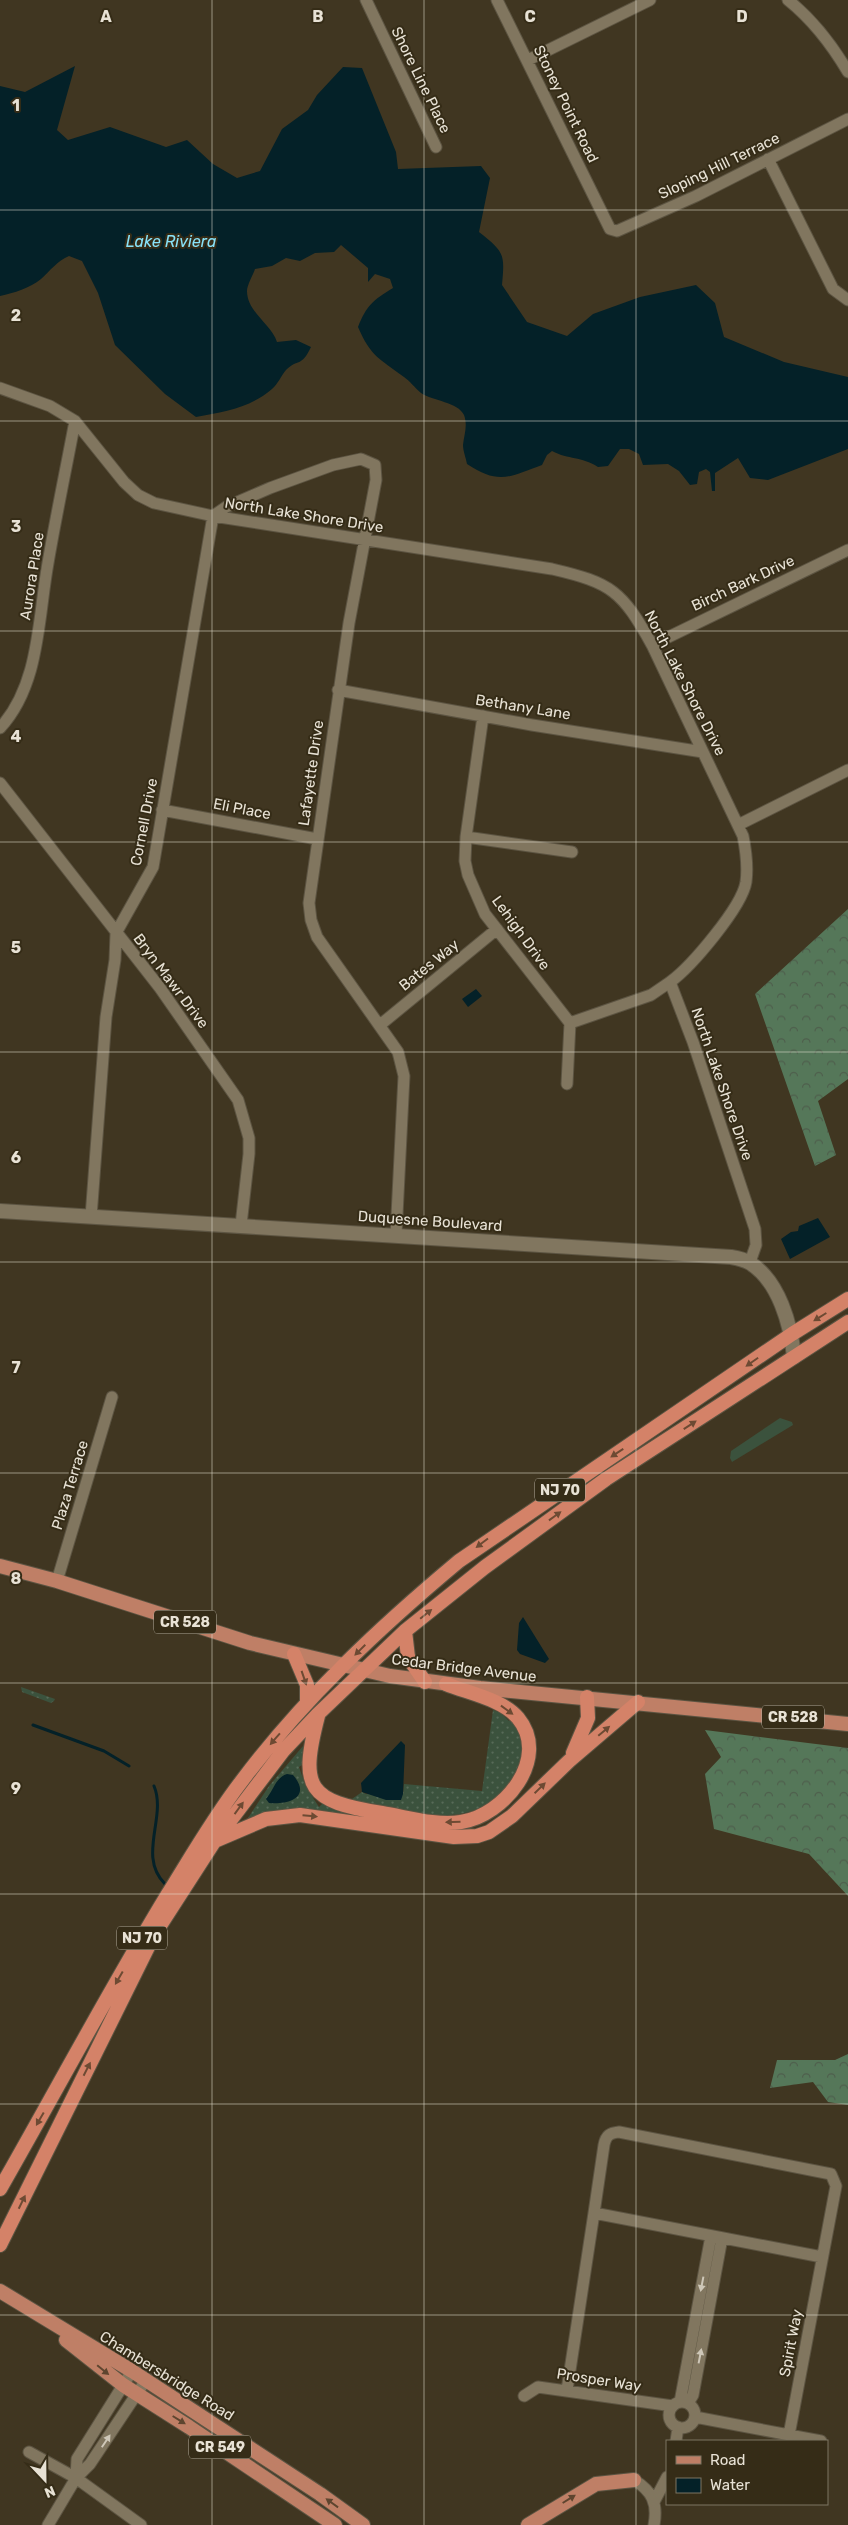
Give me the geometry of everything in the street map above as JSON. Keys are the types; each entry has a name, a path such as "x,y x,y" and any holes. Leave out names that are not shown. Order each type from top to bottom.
{"highway":[{"name":"NJ 70","path":"0,2189 146,1930 205,1835 240,1783 307,1703 410,1602 459,1561 792,1334 848,1299"},
{"name":"NJ 70","path":"0,2245 154,1935 214,1842 283,1751 318,1714 405,1631 486,1567 606,1479 848,1322"},
{"path":"405,1631 408,1657 425,1682"},
{"path":"294,1654 307,1686 307,1703"},
{"path":"318,1714 310,1747 308,1765 311,1779 318,1791 328,1801 345,1807 422,1820 442,1823 462,1822 480,1817 496,1807 510,1794 521,1778 527,1763 529,1745 526,1731 517,1717 500,1704 446,1684"},
{"path":"569,1760 582,1735 588,1718 587,1697"},
{"path":"214,1842 266,1818 300,1815 454,1837 477,1836 489,1832 512,1816 569,1760 638,1702"}],"main road":[{"name":"Cedar Bridge Avenue","path":"0,1566 57,1581 243,1640 294,1654 425,1682 848,1724"},
{"name":"Chambersbridge Road","path":"0,2291 132,2370 320,2494 363,2525"},
{"name":"Chambersbridge Road","path":"26,2308 123,2385 336,2525"},
{"path":"528,2525 596,2484 634,2480"}],"street":[{"name":"Shore Line Place","path":"366,0 436,147"},
{"name":"Stoney Point Road","path":"497,0 606,222"},
{"path":"528,60 650,0"},
{"path":"788,0 816,28 836,52 848,72"},
{"name":"Sloping Hill Terrace","path":"606,222 610,229 617,231 696,196 848,119"},
{"path":"768,159 833,289 848,300"},
{"name":"North Lake Shore Drive","path":"0,388 50,406 75,421 124,482 138,495 174,509 552,569 585,577 608,588 622,598 636,616 652,645 738,826 747,853 746,883 736,906 702,950 670,982 693,1042 755,1229 756,1245 750,1262"},
{"name":"Aurora Place","path":"0,728 20,700 27,682 38,632 48,564 75,421"},
{"name":"Lafayette Drive","path":"213,516 226,507 270,488 333,465 361,459 371,461 376,469 376,480 338,690 309,903 311,920 325,951 398,1052 404,1076 396,1235"},
{"name":"Cornell Drive","path":"92,1217 106,1017 115,960 116,933 153,868 213,516"},
{"name":"Birch Bark Drive","path":"652,645 848,550"},
{"name":"Bethany Lane","path":"338,690 703,752"},
{"name":"Lehigh Drive","path":"483,716 466,836 465,862 468,875 485,914 570,1023"},
{"path":"738,826 848,770"},
{"name":"Bryn Mawr Drive","path":"0,783 160,988 238,1100 249,1138 242,1225"},
{"name":"Eli Place","path":"162,810 317,839"},
{"path":"466,836 572,852"},
{"name":"Bates Way","path":"380,1025 497,929"},
{"path":"567,1084 570,1023 651,995 670,982"},
{"name":"Duquesne Boulevard","path":"0,1212 242,1225 731,1257 750,1262"},
{"path":"750,1262 772,1285 792,1334 794,1357"},
{"name":"Plaza Terrace","path":"57,1581 112,1397"},
{"name":"Spirit Way","path":"594,2213 604,2145 606,2137 611,2132 825,2171 831,2174 836,2186 789,2435"},
{"path":"567,2390 594,2213 822,2257"},
{"path":"676,2440 678,2427 670,2418 680,2404 716,2237"},
{"path":"76,2478 77,2459 132,2370"},
{"path":"48,2525 76,2478 90,2464 146,2380"},
{"name":"Prosper Way","path":"524,2396 538,2387 680,2404"},
{"path":"678,2427 691,2425 695,2417 694,2409 680,2404"},
{"path":"695,2417 816,2440"},
{"path":"29,2452 76,2478 141,2525"},
{"path":"654,2502 666,2479"},
{"path":"634,2480 647,2488 654,2502 654,2525"}],"green space":[{"path":"848,909 848,1079 818,1101 836,1155 815,1166 755,994"},
{"path":"780,1418 792,1422 793,1425 732,1462 730,1458 731,1451"},
{"path":"21,1687 55,1699 51,1703 22,1692"},
{"path":"493,1710 501,1713 509,1721 512,1719 521,1738 522,1751 516,1772 501,1793 484,1806 464,1813 442,1815 419,1814 349,1801 362,1792 366,1794 403,1794 404,1784 482,1791"},
{"path":"705,1730 848,1748 848,1896 809,1854 714,1829 705,1774 721,1757"},
{"path":"303,1746 302,1765 299,1767 306,1787 319,1807 324,1802 414,1827 352,1815 310,1810 289,1810 248,1818 269,1786"},
{"path":"848,2054 848,2105 828,2102 813,2082 770,2088 777,2060 835,2060"}],"water":[{"name":"Lake Riviera","path":"75,66 57,130 68,140 110,127 166,147 187,140 213,164 237,178 260,171 282,129 308,110 317,95 343,67 362,68 396,152 398,169 481,166 490,178 479,232 494,244 501,254 503,259 502,285 527,322 567,336 593,314 640,297 696,285 715,303 724,337 784,362 848,377 848,449 768,480 750,478 738,458 715,473 715,491 712,491 710,472 706,469 699,472 697,484 690,485 679,471 668,464 643,465 639,454 629,449 620,449 608,466 598,467 586,461 552,451 547,455 542,465 521,473 496,477 478,471 467,464 463,450 466,423 461,411 451,404 421,393 376,356 367,345 358,327 361,320 371,304 393,288 390,279 375,274 368,282 368,268 341,245 334,252 315,253 300,261 286,258 272,266 255,269 247,291 248,298 255,312 270,329 277,342 296,340 311,347 305,358 290,366 274,387 255,401 236,408 196,417 165,394 115,345 98,293 82,261 69,256 64,258 32,285 0,296 0,86 25,92"},
{"path":"476,989 482,996 468,1007 462,999"},
{"path":"818,1218 830,1237 790,1259 781,1239 791,1232 798,1231 799,1226"},
{"path":"523,1617 549,1659 545,1663 520,1654 517,1650 519,1623"},
{"path":"401,1741 405,1745 403,1794 401,1800 386,1800 362,1792 361,1783"},
{"path":"287,1774 293,1775 298,1783 299,1794 296,1798 284,1803 269,1803 266,1799 277,1781"}],"waterway":[{"path":"33,1725 104,1751 129,1766"},
{"path":"154,1786 157,1810 153,1861 157,1873 165,1884"}]}
